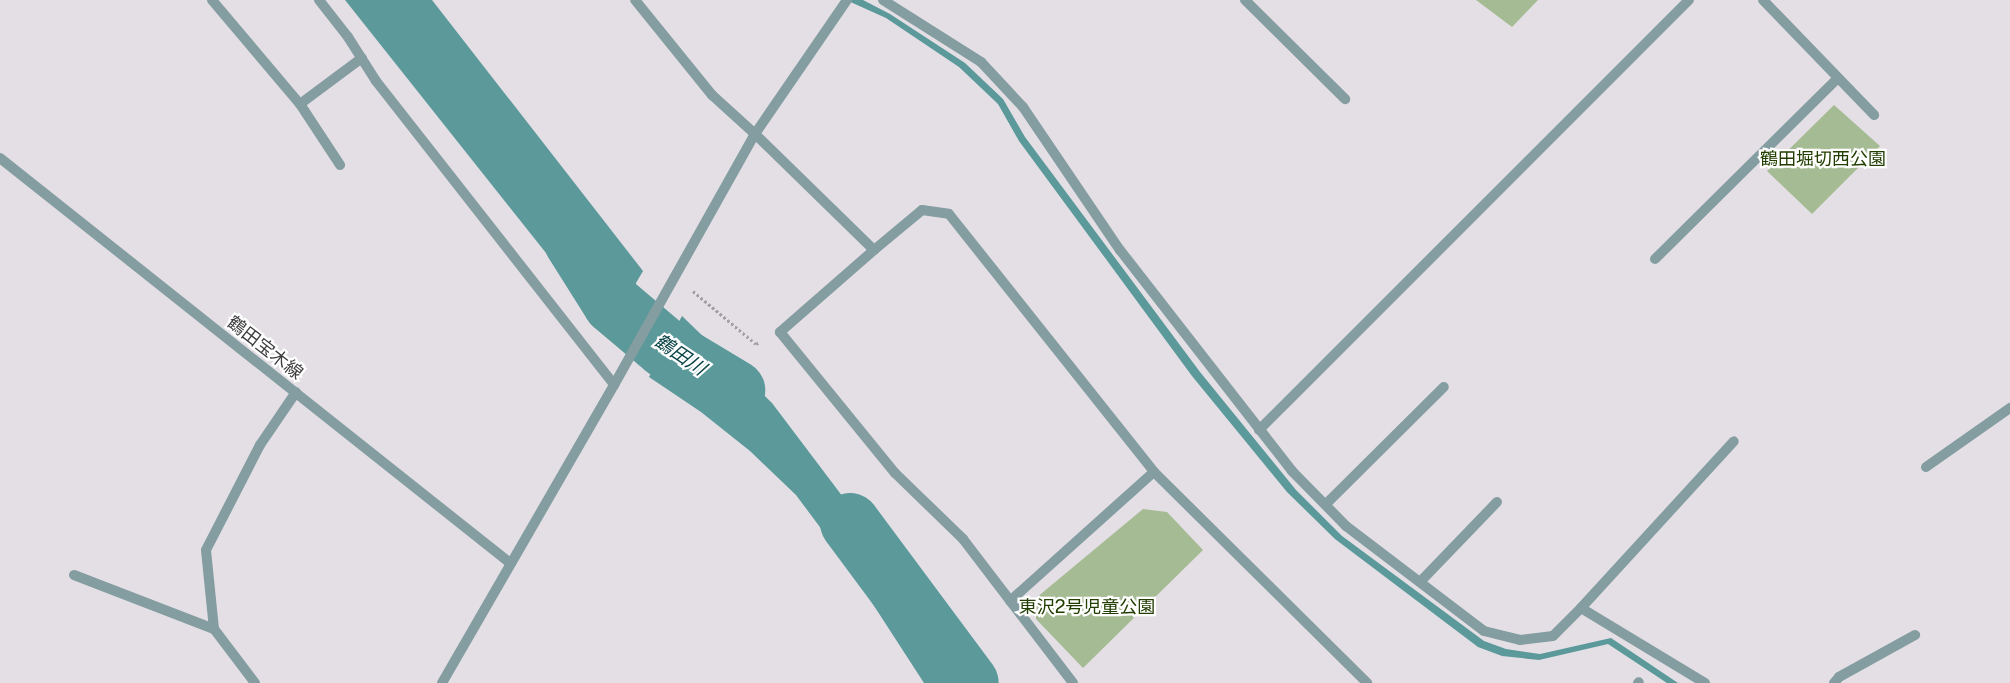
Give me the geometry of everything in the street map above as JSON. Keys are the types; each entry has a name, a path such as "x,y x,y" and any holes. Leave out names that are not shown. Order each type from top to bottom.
{"street":[{"path":"212,0 300,104 340,165"},
{"path":"318,0 362,58 376,82 614,385"},
{"path":"635,0 712,95 755,134 874,250"},
{"path":"442,683 614,385 674,275 755,134 846,0"},
{"path":"883,0 981,62 1022,107 1120,250 1292,470 1346,526 1484,631 1511,639 1536,640 1553,636 1734,441"},
{"path":"1245,0 1345,99"},
{"path":"1260,430 1689,0"},
{"path":"1763,0 1874,115"},
{"path":"300,104 362,58"},
{"path":"1655,259 1838,78"},
{"name":"鶴田宝木線","path":"0,158 510,563"},
{"path":"1073,683 963,539 895,473 780,332 922,210 949,214 1154,472 1367,683"},
{"path":"1326,504 1444,386"},
{"path":"214,630 206,550 260,445 296,392"},
{"path":"1926,468 2010,408"},
{"path":"1010,601 1154,472"},
{"path":"1420,582 1497,502"},
{"path":"74,576 214,630 255,683"},
{"path":"1580,608 1705,683"},
{"path":"1834,683 1839,677 1914,635"}],"path":[{"path":"674,275 756,344 780,332"}],"green space":[{"path":"1476,0 1538,0 1512,27"},
{"name":"鶴田堀切西公園","path":"1834,105 1880,146 1812,214 1767,171"},
{"name":"東沢2号児童公園","path":"1143,509 1167,512 1203,550 1083,668 1036,619 1036,598"}],"water":[{"path":"345,0 432,0 643,271 608,331"},
{"path":"846,0 863,0 890,14 965,63 1003,99 1025,137 1200,372 1296,490 1342,536 1484,641 1506,649 1540,654 1611,638 1678,683 1667,683 1608,644 1539,660 1502,656 1478,647 1335,539 1287,492 1192,376 1019,141 998,104 959,67 886,18"},
{"path":"682,316 772,403 846,501 871,537 951,683 924,683 843,558 796,495 750,451 701,412 649,377"}],"waterway":[{"name":"鶴田川","path":"574,242 613,304 665,348 735,390"},
{"name":"鶴田川","path":"850,523 969,683"}]}
